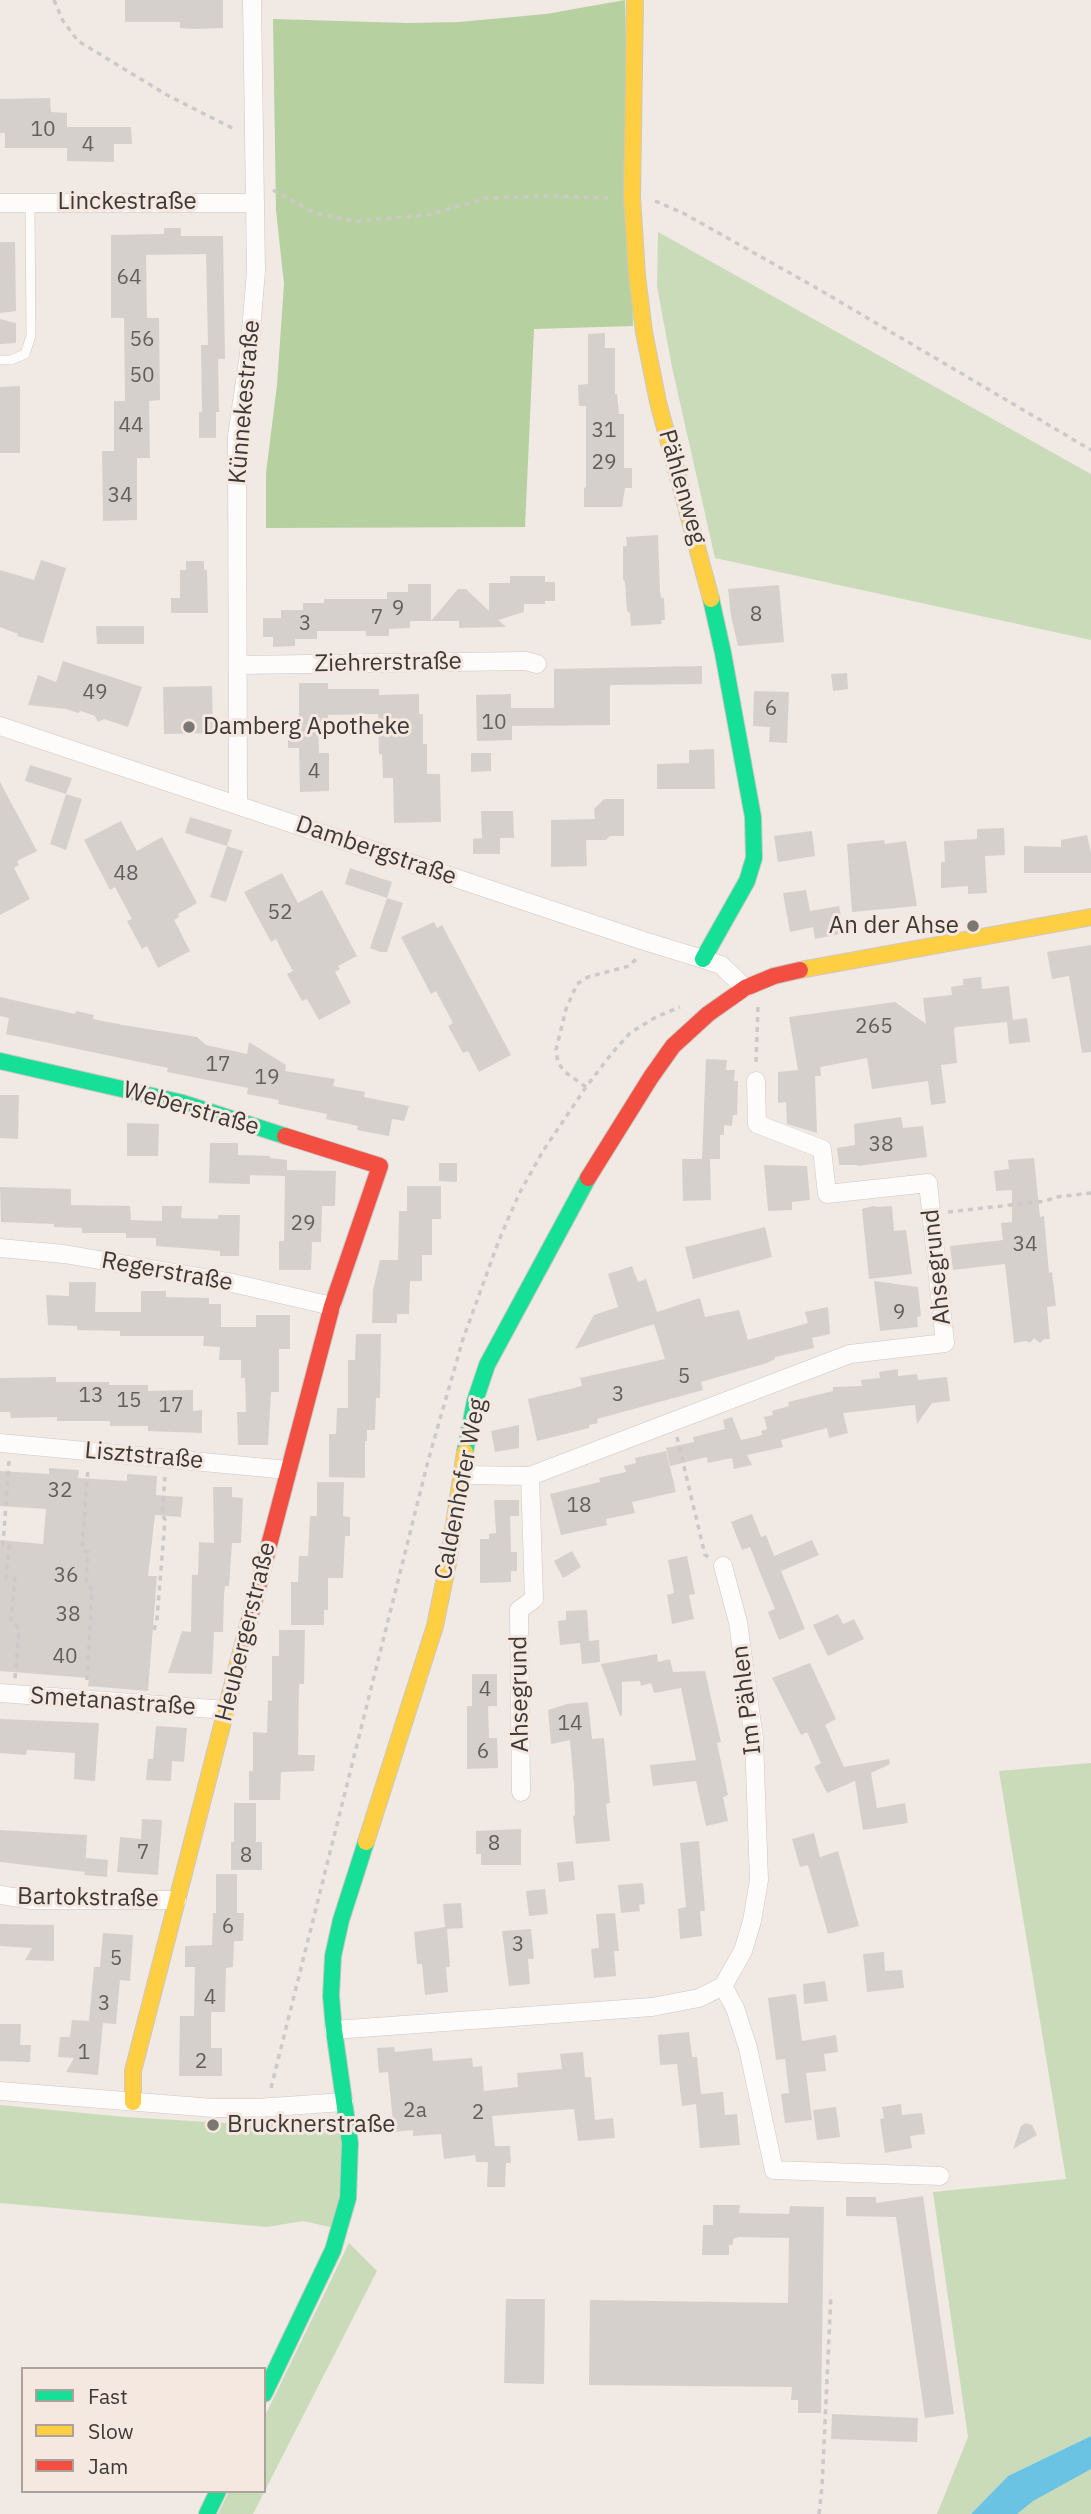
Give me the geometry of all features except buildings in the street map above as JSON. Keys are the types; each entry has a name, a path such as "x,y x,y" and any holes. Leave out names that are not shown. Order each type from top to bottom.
{"street":[{"name":"Künnekestraße","path":"238,804 237,436 249,354 256,271 252,0"},
{"name":"Pählenweg","path":"635,0 632,197 637,276 650,368 701,557 723,653 753,817 754,858 747,881 704,959"},
{"name":"Linckestraße","path":"0,203 254,203"},
{"name":"Ziehrerstraße","path":"238,665 513,661 537,664"},
{"name":"Dambergstraße","path":"0,726 704,959 721,965 745,988"},
{"name":"Caldenhofer Weg","path":"266,2390 333,2250 342,2225 351,2172 350,2143 331,1996 333,1956 341,1920 435,1626 475,1401 488,1365 597,1162 650,1077 673,1046 708,1014 745,988 774,976 806,968 1091,917"},
{"name":"Weberstraße","path":"0,1061 183,1103 380,1166"},
{"name":"Ahsegrund","path":"461,1475 530,1476 850,1354 945,1343 928,1183 827,1194 822,1149 757,1124 756,1080"},
{"name":"Heubergerstraße","path":"133,2102 133,2071 288,1470 332,1306 380,1166"},
{"name":"Regerstraße","path":"0,1248 64,1254 228,1282 332,1306"},
{"name":"Lisztstraße","path":"5,1444 288,1470"},
{"name":"Ahsegrund","path":"521,1792 519,1610 534,1599 530,1476"},
{"name":"Im Pählen","path":"723,1566 738,1622 754,1739 759,1880 752,1921 743,1951 723,1986"},
{"name":"Smetanastraße","path":"7,1693 226,1710"},
{"name":"Bartokstraße","path":"0,1895 32,1900 177,1900"},
{"path":"334,2030 652,2007 699,1998 723,1986 735,2008 748,2048 774,2170 940,2176"},
{"path":"0,2091 133,2102 257,2108 344,2102"},
{"path":"207,2514 217,2493"}],"lane":[{"path":"0,360 11,360 25,354 31,336 30,203"}],"path":[{"path":"54,0 63,21 78,41 167,95 254,139"},
{"path":"254,180 315,213 355,221 427,215 487,198 632,197 653,200 683,213 820,290 1091,450"},
{"path":"586,1087 565,1072 558,1063 556,1050 566,1009 577,984 588,977 629,966 638,958 644,941"},
{"path":"745,988 759,1008 756,1080"},
{"path":"932,1214 1091,1193"},
{"path":"673,1422 705,1555 723,1566"},
{"path":"5,1444 3,1545 9,1545 6,1578 15,1579 11,1620 19,1629 7,1693"},
{"path":"85,1699 92,1590 86,1583 88,1552 82,1550 89,1451"},
{"path":"153,1630 157,1619 166,1520 162,1513 167,1458"},
{"path":"819,2514 831,2294"}],"green space":[{"path":"625,0 633,326 534,329 525,527 266,528 266,473 277,385 284,284 276,210 273,19 459,22 546,14"},
{"path":"658,232 1091,474 1091,640 715,558 672,367 657,286"},
{"path":"1091,1763 1091,2436 1008,2476 971,2514 937,2514 968,2437 933,2192 1066,2179 999,1771"},
{"path":"0,2105 125,2117 241,2124 337,2120 344,2158 335,2228 303,2221 267,2227 0,2203"},
{"path":"349,2243 377,2271 266,2489 266,2414"},
{"path":"1091,2462 1091,2514 1016,2514 1029,2500"},
{"path":"228,2493 264,2493 253,2514 218,2514"}],"water":[{"path":"1091,2436 1091,2469 1033,2501 1017,2514 971,2514 1008,2476"}],"traffic: fast":[{"path":"703,959 747,881 754,858 753,817 711,599"},
{"path":"0,1061 183,1103 285,1136"},
{"path":"465,1452 475,1401 487,1365 588,1178"},
{"path":"266,2390 333,2250 348,2198 350,2143 334,2030 331,1996 333,1956 341,1920 366,1842"},
{"path":"207,2514 217,2493"}],"traffic: slow":[{"path":"635,0 632,197 644,332 658,402 711,599"},
{"path":"800,970 1091,917"},
{"path":"366,1842 435,1626 448,1563 465,1452"},
{"path":"133,2102 133,2071 244,1640"}],"traffic: jam":[{"path":"588,1178 673,1046 708,1014 745,988 774,976 800,970"},
{"path":"244,1640 332,1306 380,1166 285,1136"}],"place":[{"name":"Damberg Apotheke","path":"189,727"},
{"name":"An der Ahse","path":"973,926"},
{"name":"Brucknerstraße","path":"213,2125"}]}
